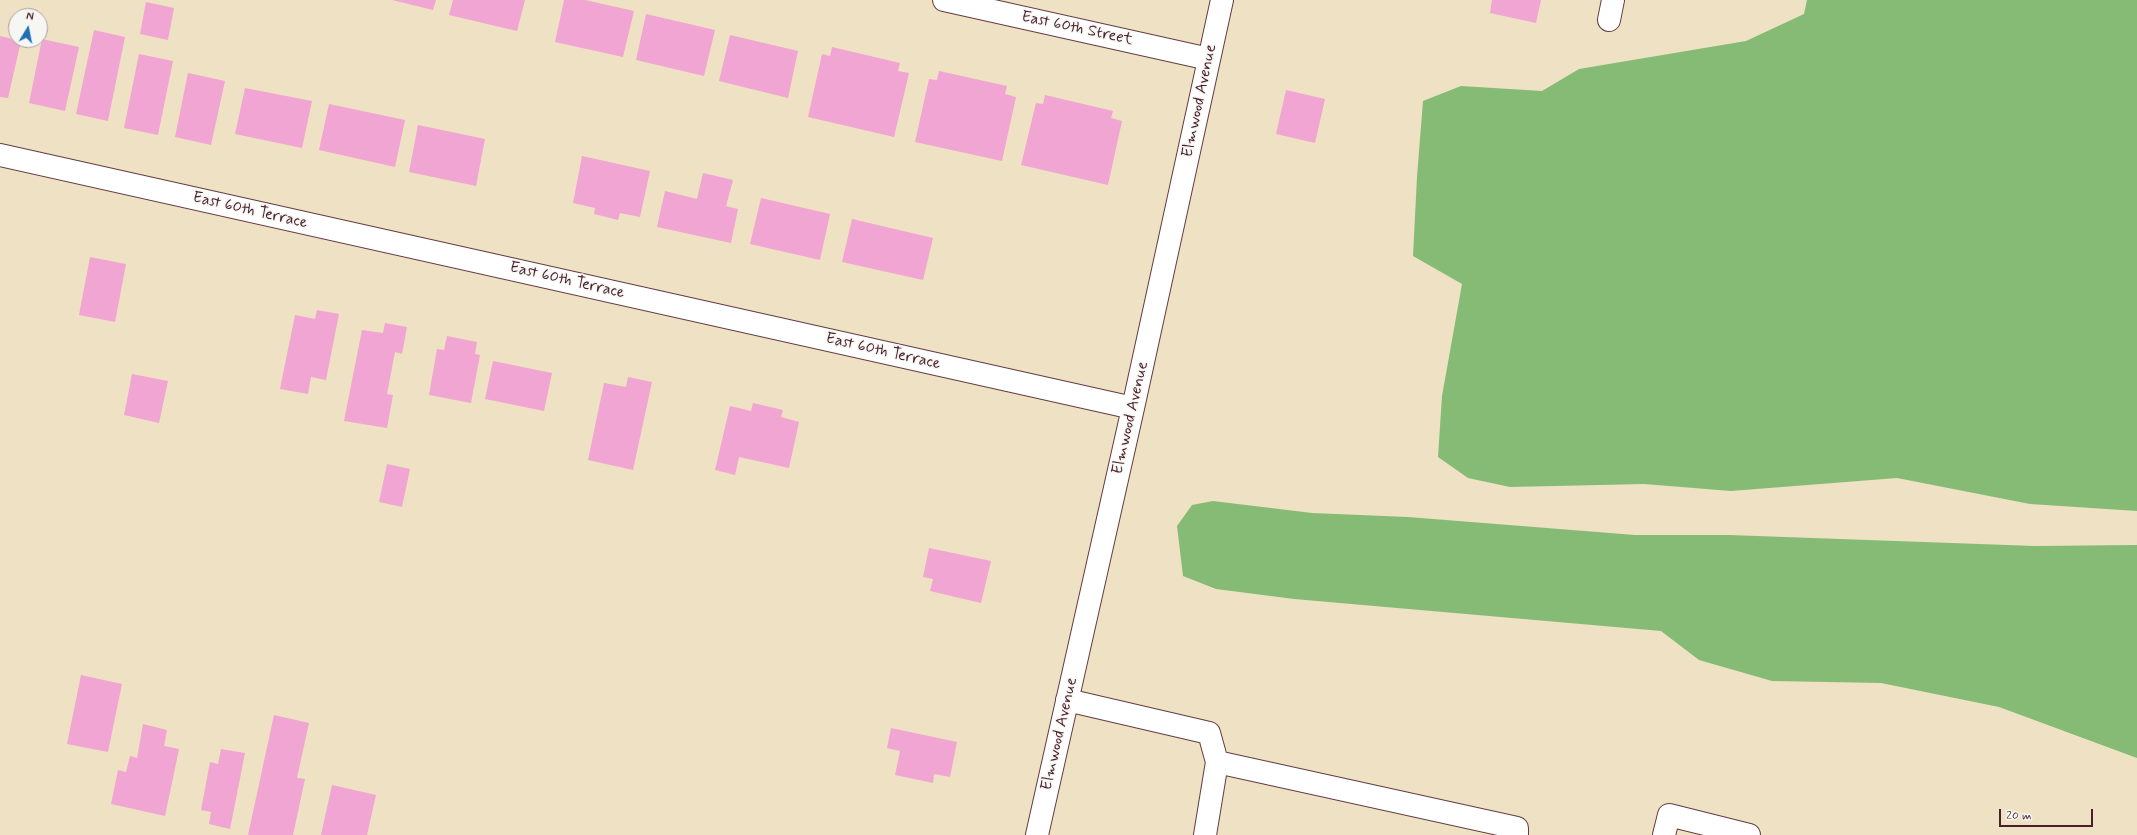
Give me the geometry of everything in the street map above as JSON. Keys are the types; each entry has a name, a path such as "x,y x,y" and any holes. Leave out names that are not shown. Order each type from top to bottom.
{"street":[{"name":"East 60th Street","path":"944,0 1209,59"},
{"name":"Elmwood Avenue","path":"1037,835 1133,408 1222,0"},
{"name":"East 60th Terrace","path":"0,155 1133,408"},
{"path":"1067,700 1209,733 1217,762 1205,835"},
{"path":"1217,762 1518,828 1517,835"},
{"path":"1664,835 1669,815 1749,835"}],"green space":[{"path":"1807,0 2137,0 2137,511 2030,504 1897,478 1731,491 1644,484 1510,487 1468,478 1438,457 1442,396 1462,284 1413,256 1423,101 1461,86 1542,91 1579,69 1746,41 1804,14"},
{"path":"1213,501 1312,513 1408,517 1635,535 1729,535 2035,546 2137,545 2137,758 1999,707 1881,683 1772,681 1699,660 1661,631 1294,599 1216,589 1183,576 1177,526 1192,505"}],"building":[{"path":"392,0 436,0 433,10"},
{"path":"453,0 525,0 517,31 449,15"},
{"path":"564,0 585,0 634,11 623,57 555,42"},
{"path":"1492,0 1541,0 1536,23 1490,13"},
{"path":"146,2 174,8 168,40 140,34"},
{"path":"646,14 715,30 704,76 636,60"},
{"path":"94,30 125,37 108,121 76,114"},
{"path":"730,35 798,51 788,98 719,81"},
{"path":"0,36 8,38 8,48 19,48 8,98 0,97"},
{"path":"48,40 79,47 65,111 29,103 40,48 48,48"},
{"path":"832,47 900,63 898,71 909,73 894,137 808,117 822,54 830,56"},
{"path":"139,54 173,61 158,135 124,128"},
{"path":"939,71 1007,86 1005,94 1016,97 1002,161 915,142 929,79 937,80"},
{"path":"188,73 225,81 211,145 175,137"},
{"path":"245,88 312,101 302,148 235,134"},
{"path":"1286,90 1325,99 1315,143 1276,134"},
{"path":"1045,95 1113,111 1111,118 1122,121 1108,185 1021,165 1036,103 1043,104"},
{"path":"329,104 405,120 395,167 319,150"},
{"path":"418,125 485,139 476,186 409,172"},
{"path":"582,156 650,171 640,217 620,213 618,220 594,214 595,208 573,203"},
{"path":"703,173 733,180 726,206 738,209 731,243 657,227 665,191 697,199"},
{"path":"761,198 830,214 820,260 750,244"},
{"path":"852,219 933,238 923,280 842,262"},
{"path":"90,257 126,264 115,322 79,315"},
{"path":"317,310 339,314 326,380 311,377 308,394 280,389 295,315 315,319"},
{"path":"385,323 407,327 402,354 395,352 387,394 393,395 387,428 344,421 362,330 383,333"},
{"path":"447,336 477,342 475,354 480,355 471,403 429,395 437,349 444,350"},
{"path":"493,361 552,373 544,411 485,399"},
{"path":"132,374 168,381 159,423 124,415"},
{"path":"628,377 652,382 633,470 588,460 604,383 626,387"},
{"path":"753,403 783,410 781,417 799,422 789,468 739,457 735,475 715,470 730,406 751,411"},
{"path":"387,464 410,469 402,507 379,502"},
{"path":"929,548 991,561 981,603 930,591 933,579 923,577"},
{"path":"81,675 122,684 108,752 67,744"},
{"path":"274,715 309,723 297,778 305,779 293,835 248,835"},
{"path":"143,724 167,730 164,746 179,749 165,816 111,804 118,770 126,772 130,756 137,758"},
{"path":"891,728 957,742 950,777 934,774 933,783 895,775 900,751 887,748"},
{"path":"221,749 245,753 230,829 209,824 211,812 201,810 210,762 218,764"},
{"path":"332,785 376,795 367,835 321,835"}]}
